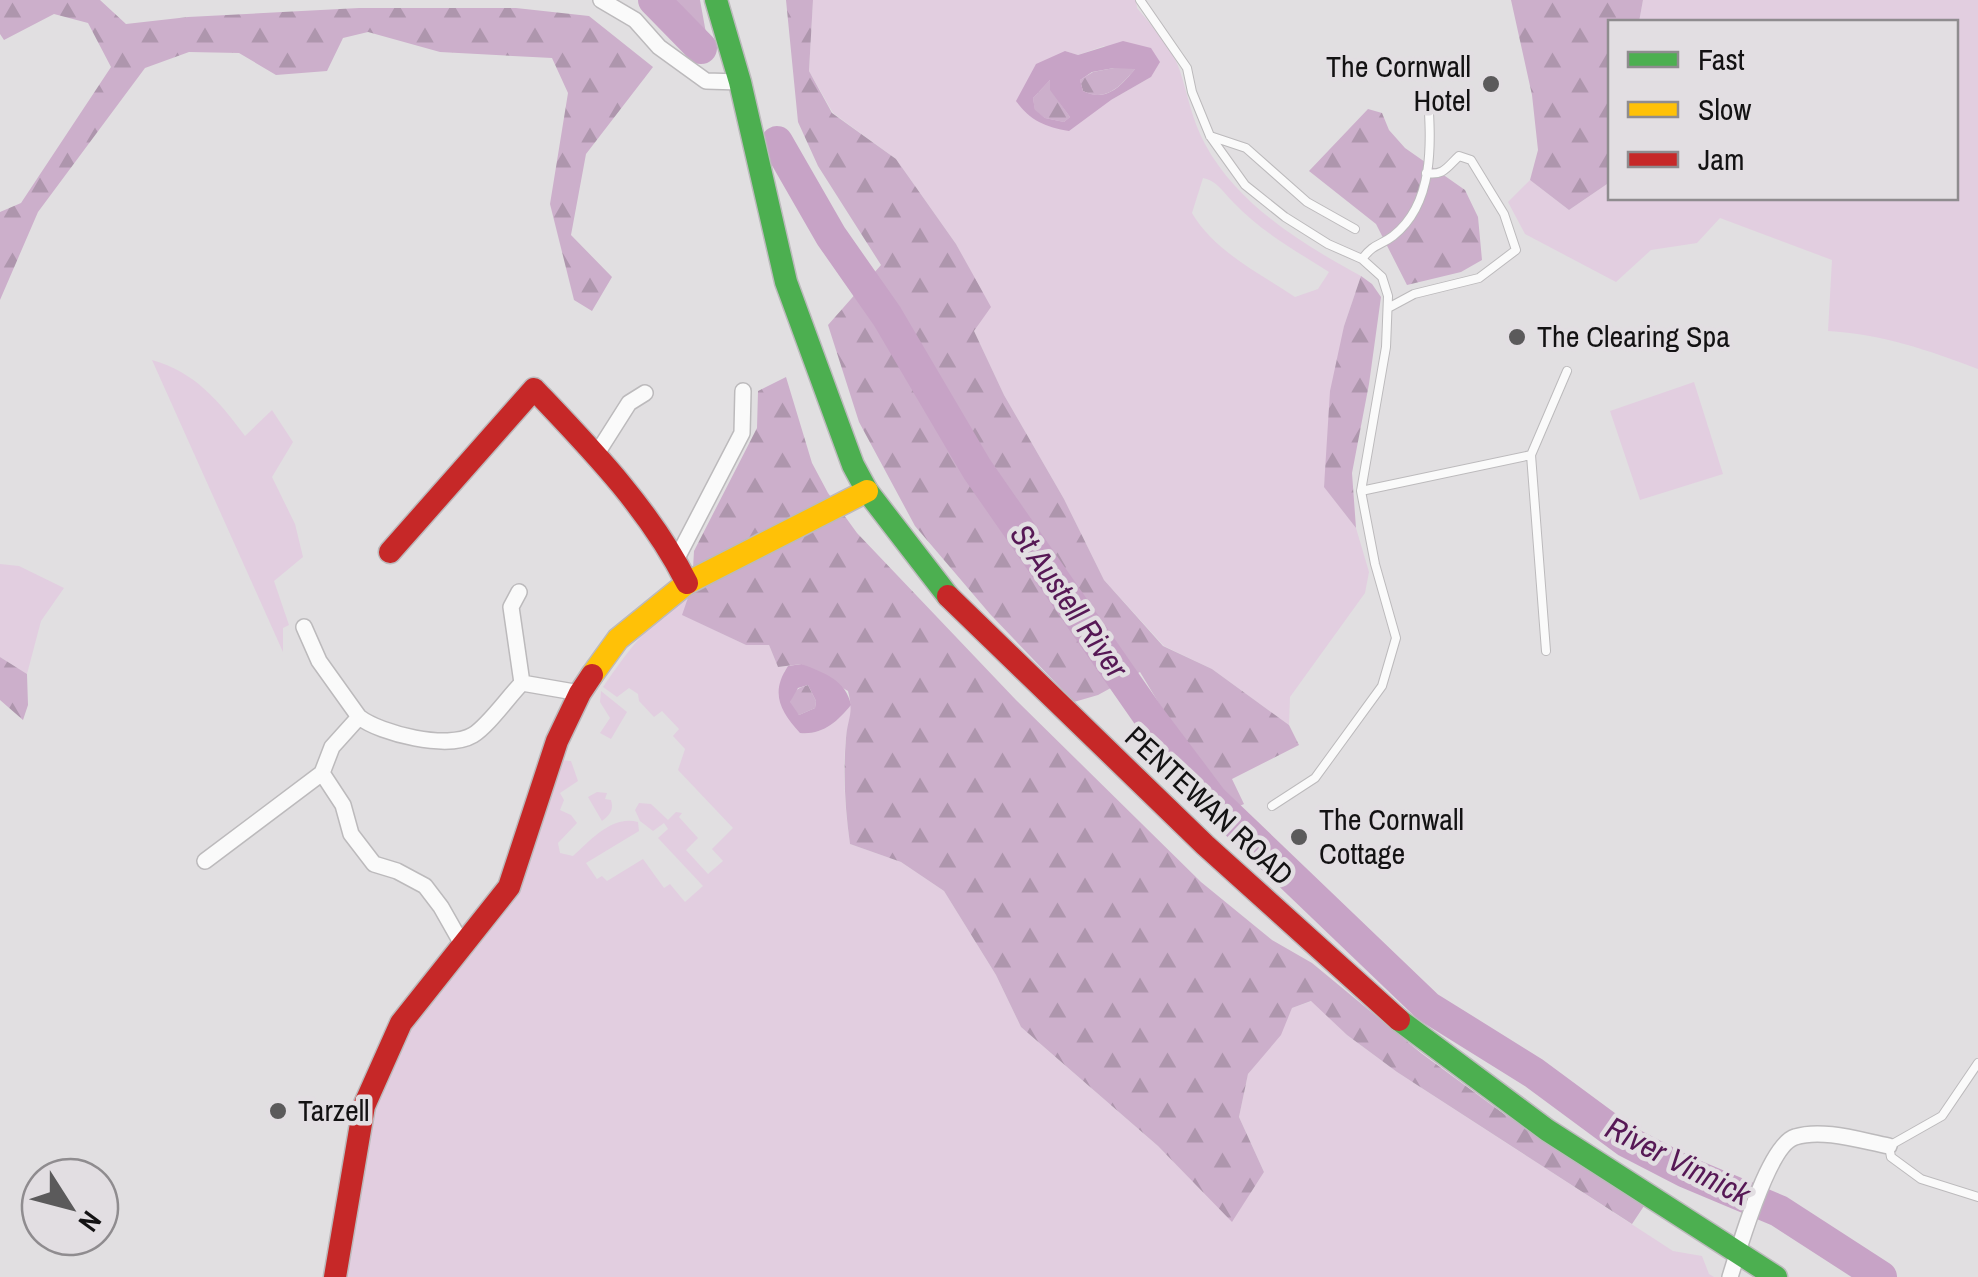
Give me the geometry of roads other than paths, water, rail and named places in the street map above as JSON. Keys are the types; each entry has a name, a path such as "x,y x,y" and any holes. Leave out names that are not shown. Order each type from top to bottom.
{"main road":[{"name":"PENTEWAN ROAD","path":"716,0 740,82 786,282 840,431 868,491 933,580 1205,845 1415,1035 1548,1130 1776,1277"},
{"path":"390,552 534,389 596,456 676,558 688,583"},
{"path":"335,1277 364,1106 401,1023 509,887 558,742 580,694 618,638 688,583 868,491"}],"street":[{"path":"602,0 635,20 658,47 706,81 740,82"},
{"path":"676,558 742,433 743,391"},
{"path":"596,456 629,403 645,393"},
{"path":"519,592 511,607 522,683"},
{"path":"304,627 319,660 359,717 374,728 448,742 474,735 522,683"},
{"path":"522,683 580,694"},
{"path":"205,861 322,773 332,747 359,717"},
{"path":"322,773 342,805 351,834 374,864 425,886 462,944"},
{"path":"1730,1277 1776,1153 1793,1137 1824,1135 1890,1146"}],"lane":[{"path":"1140,0 1187,68 1210,136 1245,185 1314,235 1362,259 1382,277 1388,296 1386,347 1361,492 1375,564 1396,638 1382,686 1315,778 1272,806"},
{"path":"1362,259 1372,245 1392,236 1423,194 1430,136 1428,96"},
{"path":"1210,136 1246,148 1307,202 1355,229"},
{"path":"1388,308 1414,294 1478,278 1516,250 1504,214 1472,160 1459,156 1446,171 1426,174"},
{"path":"1546,651 1531,455 1567,371"},
{"path":"1361,492 1531,455"},
{"path":"1978,1064 1942,1116 1890,1146 1891,1157 1922,1179 1978,1197"}],"waterway":[{"name":"St Austell River","path":"654,0 701,48"},
{"name":"St Austell River","path":"777,142 831,236 887,316 977,469 1212,800 1428,1007 1534,1073 1626,1141 1686,1172 1779,1211 1881,1277"}],"place":[{"name":"The Cornwall Hotel","path":"1491,84"},
{"name":"The Clearing Spa","path":"1517,337"},
{"name":"The Cornwall Cottage","path":"1299,837"},
{"name":"Tarzell","path":"278,1111"}],"water label":[{"name":"River Vinnick","path":"1678,1161"}]}
